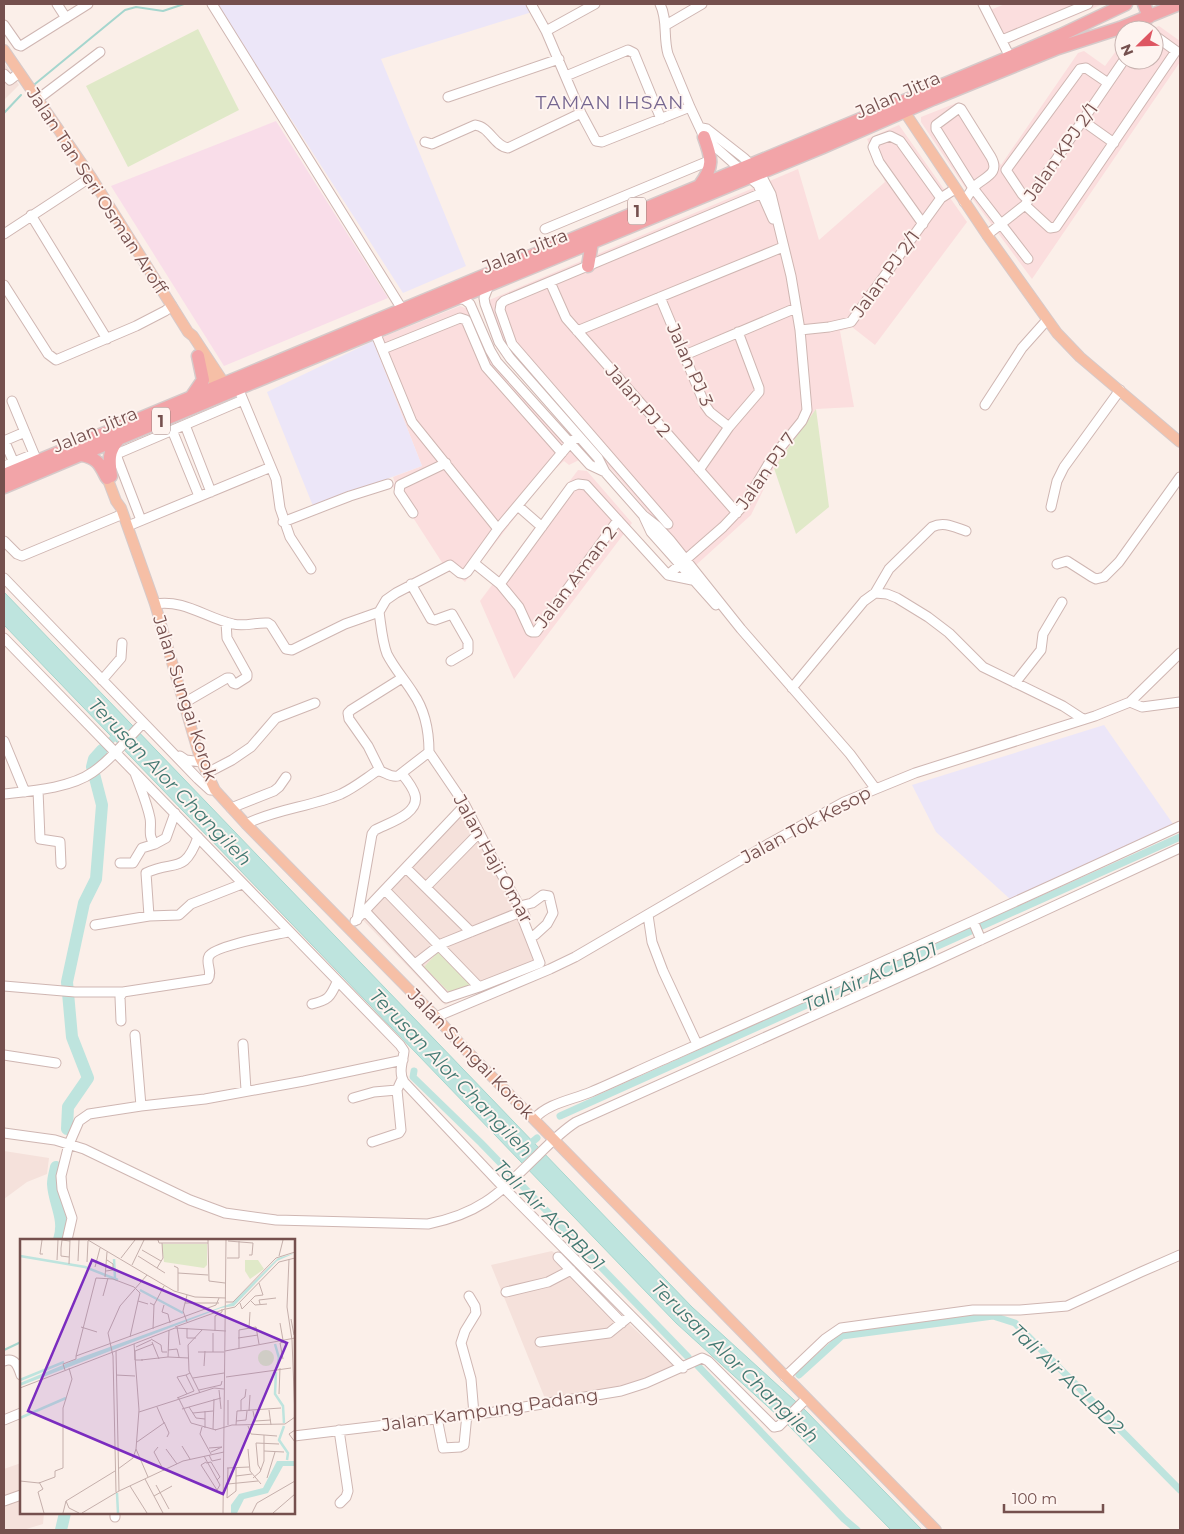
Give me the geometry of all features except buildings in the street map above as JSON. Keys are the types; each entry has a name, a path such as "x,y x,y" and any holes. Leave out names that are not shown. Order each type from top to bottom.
{"highway":[{"name":"1","path":"1056,41 1126,4"},
{"path":"1144,4 1149,17"},
{"name":"1","path":"1056,41 1149,17 1179,4"},
{"name":"Jalan Jitra","path":"4,487 82,455 95,443 192,396 229,391 375,332 592,242 1010,56 1056,41"},
{"name":"Jalan Jitra","path":"4,475 15,466 35,458 95,443 118,440 229,391 402,309 700,185 750,171 904,111 1056,41"},
{"path":"700,185 710,169 711,160 703,133"},
{"path":"588,266 592,242"},
{"path":"192,396 203,380 198,356"},
{"path":"109,477 110,453 118,440"},
{"path":"82,455 97,461 109,477"}],"main road":[{"name":"Jalan Tan Seri Osman Aroff","path":"4,50 91,177 188,332 190,341 198,356 229,391"},
{"path":"904,111 955,189 1047,320 1080,357 1180,442"},
{"name":"Jalan Tan Seri Osman Aroff","path":"188,332 193,336 229,391"},
{"name":"Jalan Sungai Korok","path":"95,443 128,526 155,604 202,762 215,790 534,1119 551,1142 785,1377 804,1402 885,1477 936,1530"}],"street":[{"path":"57,4 66,18"},
{"path":"4,25 14,40 21,46 88,4"},
{"path":"212,4 402,309"},
{"path":"532,4 546,31 593,138 599,142 690,107"},
{"path":"546,31 595,4"},
{"path":"660,4 666,25 666,47 690,107 703,133 750,171 766,181 780,233"},
{"path":"666,25 702,4"},
{"path":"983,4 1010,56"},
{"path":"1002,40 1088,4"},
{"path":"1054,18 1056,41"},
{"path":"1164,42 1176,51 1164,69"},
{"path":"566,76 631,50 634,53 661,119"},
{"path":"38,99 100,52"},
{"path":"448,97 559,60"},
{"path":"1108,83 1086,68 1080,68 1006,170 1027,202 1050,228 1056,227 1163,70"},
{"name":"Jalan KPJ 2/1","path":"987,235 1002,225 1027,202 1117,70"},
{"path":"4,74 10,80 19,73"},
{"path":"964,202 973,188 993,172 995,165 961,109 958,108 935,127 973,188 1028,259"},
{"path":"425,142 432,144 475,125 484,128 500,145 508,148 581,113"},
{"path":"1082,121 1114,143"},
{"path":"923,224 879,162 873,148 876,142 890,136 900,141 941,198"},
{"path":"546,229 711,160"},
{"path":"750,171 780,233"},
{"path":"4,234 91,177"},
{"name":"Jalan PJ 2/1","path":"800,330 851,322 941,198 955,189"},
{"path":"668,524 517,350 509,338 500,310 501,304 762,193"},
{"path":"31,215 107,339"},
{"name":"Jalan PJ 7","path":"668,575 744,505 772,458 807,414 800,330 780,233"},
{"path":"577,331 783,247"},
{"name":"Jalan PJ 2","path":"550,282 563,314 737,513"},
{"path":"4,285 7,298 48,354 56,360 151,319 172,306"},
{"path":"489,285 484,298 485,304 504,350 540,394 598,458 604,472 642,515 657,526 683,562 850,754 875,788"},
{"name":"Jalan PJ 3","path":"660,297 705,405 710,412 728,427"},
{"path":"457,298 465,300 470,304 497,362 590,465 604,472"},
{"path":"685,355 796,308"},
{"path":"383,349 460,318 466,320 486,367 562,453"},
{"path":"985,405 1022,348 1047,320"},
{"path":"375,332 412,422 498,530"},
{"path":"699,470 728,427 758,396 760,390 738,332"},
{"path":"1051,507 1057,481 1064,467 1120,390"},
{"path":"141,520 117,456 121,451 185,425 229,391 271,467 278,488 284,522 290,537 311,569"},
{"path":"12,401 35,458"},
{"path":"185,425 212,492"},
{"path":"172,430 199,496"},
{"path":"4,466 15,466 4,440 25,432"},
{"path":"155,604 164,602 182,605 226,622 243,625 271,624 286,649 290,651 345,624 379,612 386,600 411,584 450,565 464,574 498,530 570,443 578,436"},
{"path":"413,513 399,492 400,485 446,463"},
{"path":"128,526 271,467"},
{"path":"1057,564 1067,562 1092,578 1104,577 1119,562 1180,477"},
{"path":"284,522 350,496 388,484"},
{"path":"474,563 500,584 571,488 578,484 586,485 668,575 692,580"},
{"path":"518,506 542,527"},
{"path":"4,540 17,554 22,556 122,511"},
{"path":"642,515 651,532 663,546 683,562 692,580 741,629"},
{"name":"Jalan Aman 2","path":"500,584 519,607 532,632 536,632 618,520"},
{"path":"792,688 864,601 875,593 889,569 932,528 941,524 966,531"},
{"path":"663,546 668,560 668,575"},
{"path":"4,578 102,680 141,726 173,753 210,790 215,790"},
{"path":"411,584 431,619 435,620 452,614 468,642 468,651 451,661"},
{"path":"875,593 887,594 897,598 928,618 949,633 983,668 1063,706 1083,719"},
{"path":"1015,683 1041,650 1043,634 1062,602"},
{"path":"379,612 387,653 402,678 414,693 422,709 428,734 429,752 402,774 393,777 380,770 368,746 349,720 348,713 402,678"},
{"path":"184,703 227,678 230,678 236,684 247,677 227,638 226,622"},
{"path":"4,638 115,749 288,932 403,1048 402,1080 397,1090 401,1130 398,1133 372,1142"},
{"path":"102,680 121,658 122,643"},
{"name":"Jalan Tok Kesop","path":"436,1017 575,957 811,819 875,788 966,755 1083,719 1130,702 1180,653"},
{"path":"1130,702 1142,708 1180,702"},
{"path":"207,773 232,760 246,750 276,718 315,704"},
{"path":"4,794 38,790 84,778 102,766 115,749 141,726"},
{"path":"4,741 25,792"},
{"name":"Jalan Haji Omar","path":"429,752 465,805 535,935 550,969"},
{"path":"173,753 186,760 202,762"},
{"path":"134,770 150,817 150,831 152,841 155,844"},
{"path":"246,824 268,814 341,794 380,770"},
{"path":"357,920 372,834 375,830 409,812 415,802 415,792 402,774"},
{"path":"231,808 274,791 286,777"},
{"path":"38,790 40,839 60,842 61,864"},
{"path":"348,928 465,805"},
{"path":"120,863 133,863 142,848 166,838 175,813"},
{"path":"4,1133 70,1144 190,1200 225,1213 266,1219 428,1224 449,1219 470,1212 491,1199 567,1128 583,1119 977,931 1180,826"},
{"path":"426,887 479,833"},
{"path":"149,916 146,873 182,862 192,852 198,837"},
{"path":"534,1119 547,1108 590,1092 697,1044 1180,848"},
{"path":"406,868 471,932"},
{"path":"95,925 149,916 179,915 191,904 242,884"},
{"path":"385,890 437,946 479,987"},
{"path":"416,964 437,946 521,910 543,894 549,896 553,914 547,924 535,935"},
{"path":"365,911 446,998 540,963 521,910"},
{"path":"648,915 652,942 663,971 697,1044"},
{"path":"4,986 61,992 123,992 208,979 210,975 208,959 214,952 234,944 288,932"},
{"path":"312,1004 332,995 337,982"},
{"path":"122,1021 120,997 123,992"},
{"path":"135,1034 141,1106"},
{"path":"243,1044 246,1090"},
{"path":"4,1055 56,1063"},
{"path":"67,1239 72,1218 61,1182 70,1144 79,1122 89,1114 205,1099 403,1060"},
{"path":"402,1080 630,1316 683,1368"},
{"path":"353,1098 374,1092 397,1090"},
{"path":"785,1377 825,1339 841,1328 973,1310 1026,1310 1067,1306 1180,1255"},
{"path":"558,1257 622,1323"},
{"path":"506,1292 548,1282 571,1270"},
{"path":"437,1418 443,1448 464,1445 471,1414 471,1379 461,1343 465,1331 476,1313 469,1296"},
{"path":"540,1342 609,1333 630,1316"},
{"name":"Jalan Kampung Padang","path":"295,1436 471,1414 621,1391 646,1384 683,1368 695,1360 705,1359 776,1427 804,1402"},
{"path":"4,1361 14,1361 20,1372"},
{"path":"4,1420 20,1413"},
{"path":"339,1430 348,1491 346,1497 340,1503"},
{"path":"4,1500 20,1495"}],"shaded area":[{"path":"217,4 527,4 532,12 381,59 466,266 403,293"},
{"path":"1005,4 1103,4 1000,47 983,13"},
{"path":"1164,30 1180,41 1180,62 1032,279 975,202 921,122 921,117 959,102 1001,165 1078,53 1084,51 1105,66 1114,54 1114,70 1164,70"},
{"path":"4,62 19,85 4,100"},
{"path":"276,121 388,298 224,366 111,186"},
{"path":"899,125 967,222 875,345 852,327 840,331 854,407 816,409 774,468 751,515 695,566 508,350 487,301 798,169 819,240 885,182 867,139"},
{"path":"460,306 468,309 491,360 579,460 569,465 564,461 548,475 465,582 443,564 392,485 395,483 393,477 422,466 373,341"},
{"path":"373,341 422,466 313,506 267,392"},
{"path":"578,470 587,471 632,523 514,679 480,601"},
{"path":"1104,725 1173,824 1010,899 936,832 912,785"},
{"path":"461,805 478,840 519,907 545,964 445,1005 358,915"},
{"path":"4,1151 49,1158 47,1174 27,1182 4,1199"},
{"path":"552,1251 676,1368 621,1390 546,1401 491,1265"},
{"path":"20,1463 20,1514 44,1514 43,1524 23,1530 4,1530 4,1469"}],"green space":[{"path":"198,29 239,110 128,167 86,86"},
{"path":"816,409 829,507 796,534 774,468"},
{"path":"439,951 476,986 451,994 424,967"}],"water":[{"name":"Terusan Alor Changileh","path":"4,592 692,1307 805,1410 922,1530 891,1530 789,1426 676,1323 4,625"}],"waterway":[{"path":"35,84 125,10 136,7 163,11 184,4"},
{"path":"4,113 21,95"},
{"path":"102,750 119,732"},
{"path":"92,767 94,759 102,750"},
{"path":"67,1129 68,1107 88,1078 72,1037 67,982 84,903 96,879 102,805 94,774"},
{"name":"Tali Air ACLBD1","path":"560,1116 1180,837"},
{"name":"Tali Air ACRBD1","path":"414,1071 413,1077 481,1143 688,1357"},
{"name":"Tali Air ACLBD1","path":"526,1147 537,1138"},
{"path":"56,1167 53,1184 61,1225 59,1239"},
{"name":"Tali Air ACLBD2","path":"799,1375 842,1336 993,1316 1015,1323 1180,1490"},
{"path":"4,1350 20,1342"},
{"name":"Tali Air ACRBD1","path":"698,1366 844,1519 857,1530"},
{"path":"61,1530 65,1514"}],"district":[{"name":"TAMAN IHSAN","path":"610,102"}]}
